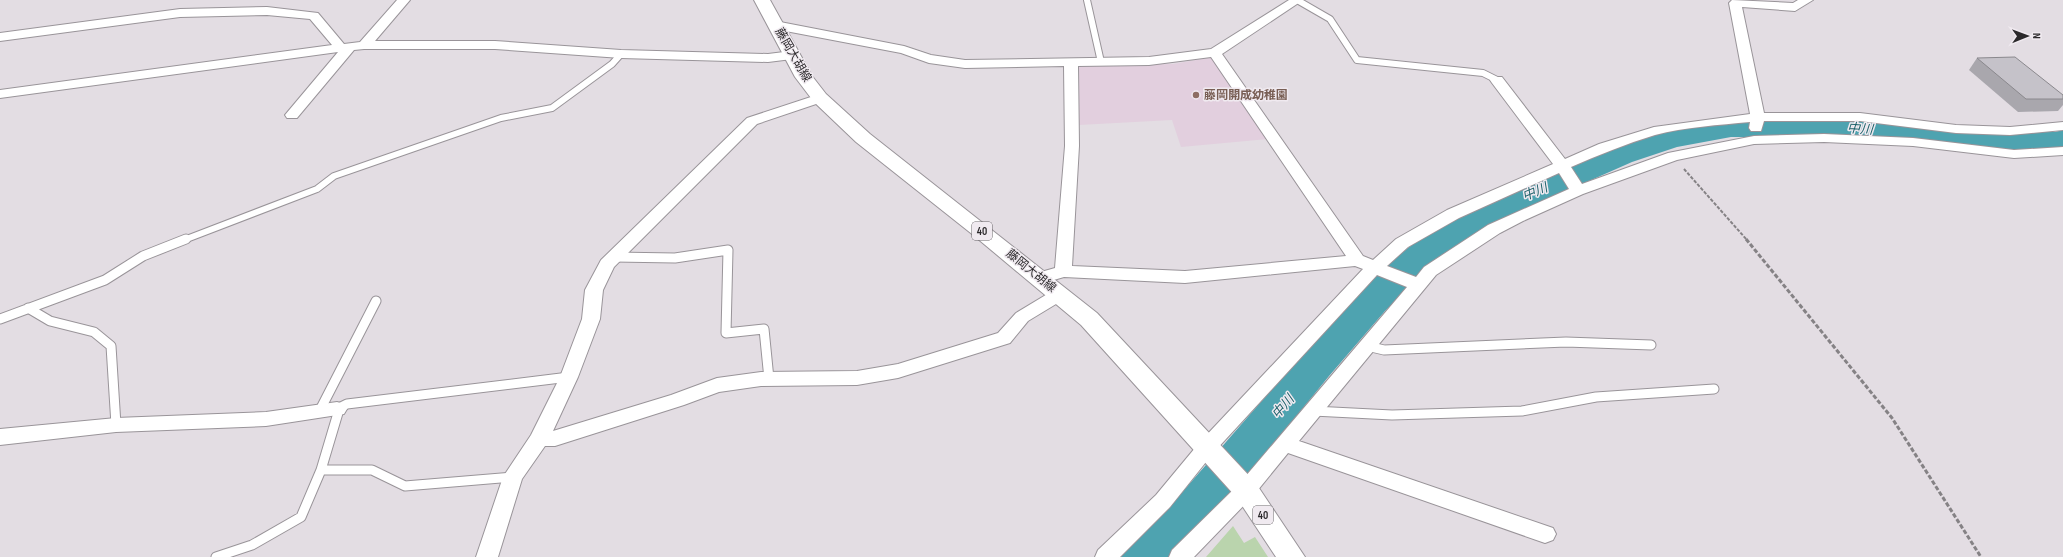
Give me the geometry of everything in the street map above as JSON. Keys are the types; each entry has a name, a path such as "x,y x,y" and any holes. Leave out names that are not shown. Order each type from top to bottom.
{"main road":[{"name":"藤岡大胡線","path":"762,0 792,55 820,98 863,138 1060,294 1089,319 1239,483 1290,557"}],"street":[{"path":"292,115 352,46 404,0"},
{"path":"775,25 904,50 929,59 965,64 1149,61 1215,53 1297,0"},
{"path":"1754,140 1758,117 1734,4 1795,7 1807,0"},
{"path":"0,37 180,13 267,11 314,16 352,46"},
{"path":"0,94 352,46 495,45 620,54 768,58 792,55"},
{"path":"1215,53 1358,260 1374,268 1420,285"},
{"path":"1063,272 1072,146 1071,63"},
{"path":"1497,80 1562,165 1578,191"},
{"path":"487,557 513,477 539,439 569,377 591,319 594,290 607,264 752,121 820,98"},
{"path":"1106,557 1211,451 1374,268 1402,243 1453,214 1604,147 1654,131 1711,122 1758,117 1860,117 1956,129 2010,131 2063,126"},
{"path":"1180,557 1239,483 1285,444 1399,307 1420,285 1430,270 1494,229 1517,217 1578,191 1673,156 1754,140 1824,138 1913,142 2014,154 2063,151"},
{"path":"1040,278 1063,272 1185,277 1358,260"},
{"path":"539,439 555,438 677,400 717,385 769,379 857,378 898,371 1004,338 1022,317 1060,294"},
{"path":"0,437 116,425 266,419 328,410"},
{"path":"1285,444 1545,534"}],"lane":[{"path":"1087,0 1101,62"},
{"path":"1297,0 1330,19 1357,60 1482,73 1497,80"},
{"path":"0,319 105,280 143,256 317,189 334,176 501,118 552,108 612,64 620,54"},
{"path":"614,258 675,258 728,250 726,332 764,329 769,379"},
{"path":"328,410 376,301"},
{"path":"28,308 50,321 94,332 111,346 116,425"},
{"path":"1366,346 1384,350 1566,342 1651,345"},
{"path":"328,410 347,404 476,387 569,377"},
{"path":"1312,411 1392,414 1522,411 1596,397 1714,389"},
{"path":"216,557 252,545 301,517 321,470 338,413 328,410"},
{"path":"321,470 372,470 405,486 513,477"}],"path":[{"path":"1673,156 1772,269 1892,418 1980,557"}],"shaded area":[{"path":"1213,57 1268,139 1181,147 1172,120 1079,125 1076,66 1173,64"}],"green space":[{"path":"1233,526 1244,543 1255,537 1268,557 1206,557"}],"building":[{"path":"2015,57 2063,95 2063,99 2026,99 1977,58"}],"waterway":[{"name":"中川","path":"1145,557 1187,518 1315,366 1372,302 1412,264 1448,235 1509,203 1620,155 1671,139 1731,128 1833,128 2021,141 2056,142 2063,140"}],"place":[{"name":"藤岡開成幼稚園","path":"1196,95"}]}
